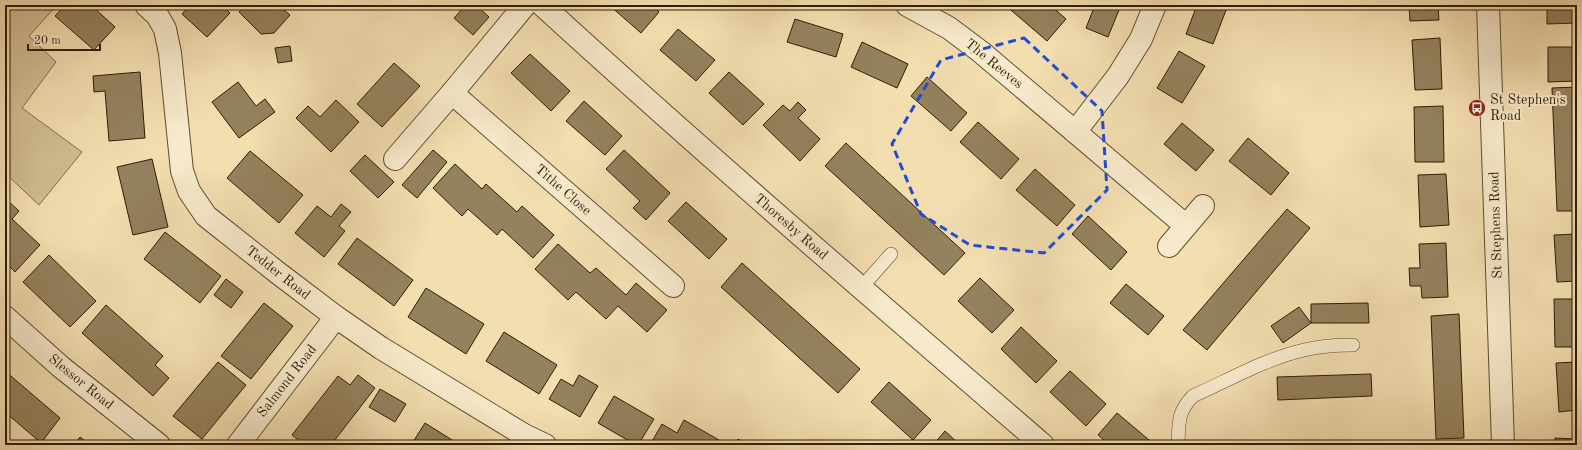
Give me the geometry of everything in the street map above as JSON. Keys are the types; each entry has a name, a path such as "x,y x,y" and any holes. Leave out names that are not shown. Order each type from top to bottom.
{"street":[{"path":"395,159 525,5"},
{"name":"Thoresby Road","path":"542,5 616,73 1043,445"},
{"name":"The Reeves","path":"907,5 949,28 981,52 1186,225"},
{"path":"1075,132 1118,76 1141,39 1155,5"},
{"name":"St Stephens Road","path":"1488,5 1502,445"},
{"name":"Tedder Road","path":"157,8 165,29 170,53 182,171 189,191 206,216 278,274 381,348 524,435 545,445"},
{"name":"Tithe Close","path":"452,93 672,286"},
{"path":"1169,246 1203,206"},
{"name":"Slessor Road","path":"5,317 61,367 159,445"},
{"name":"Salmond Road","path":"238,445 336,317"}],"lane":[{"path":"861,288 891,254"},
{"path":"1178,445 1180,415 1187,402 1193,396 1276,358 1305,350 1331,346 1354,345"}],"highlighted area":[{"path":"1024,38 1102,111 1107,190 1044,253 970,245 921,214 892,144 941,60"}],"shaded area":[{"path":"5,5 57,5 29,36 56,62 22,108 82,152 39,205 5,173"}],"building":[{"path":"65,5 91,5 115,27 94,50 55,16"},
{"path":"190,5 221,5 230,13 207,37 182,14"},
{"path":"246,5 278,5 290,15 274,33 261,34 239,12"},
{"path":"466,5 476,5 489,17 473,35 454,18"},
{"path":"609,5 652,5 659,12 641,33"},
{"path":"1005,5 1050,5 1066,19 1047,41"},
{"path":"1095,5 1121,5 1108,37 1086,28"},
{"path":"1197,5 1228,5 1213,44 1186,34"},
{"path":"1409,5 1438,5 1439,20 1410,21"},
{"path":"1547,5 1577,5 1577,23 1547,24"},
{"path":"795,19 843,34 836,57 787,42"},
{"path":"678,29 715,60 696,81 660,50"},
{"path":"1440,38 1442,89 1415,90 1412,40"},
{"path":"862,42 908,64 897,88 851,67"},
{"path":"290,46 292,61 278,63 275,48"},
{"path":"1548,47 1577,47 1577,81 1548,82"},
{"path":"1179,51 1205,66 1182,103 1157,88"},
{"path":"530,54 570,91 551,111 511,73"},
{"path":"394,63 420,86 382,127 357,104"},
{"path":"140,72 145,138 109,141 105,91 94,92 93,76"},
{"path":"729,72 764,104 743,125 709,93"},
{"path":"927,77 967,113 951,131 911,96"},
{"path":"238,82 256,106 265,99 275,112 239,138 212,102"},
{"path":"1577,87 1577,211 1557,211 1552,88"},
{"path":"336,100 359,122 331,152 296,118 308,106 320,117"},
{"path":"584,101 622,136 605,155 566,121"},
{"path":"798,102 806,110 798,118 820,139 800,161 763,125 783,105 790,111"},
{"path":"1443,106 1444,162 1415,162 1414,107"},
{"path":"978,122 1019,159 1001,179 960,142"},
{"path":"1182,123 1214,150 1196,171 1164,144"},
{"path":"1248,138 1289,173 1271,195 1229,161"},
{"path":"846,143 965,253 944,275 825,166"},
{"path":"433,150 447,162 417,198 402,185"},
{"path":"624,150 670,193 646,220 633,208 640,201 606,169"},
{"path":"250,151 303,195 279,223 227,178"},
{"path":"365,155 394,182 378,198 350,171"},
{"path":"152,159 168,227 133,235 117,167"},
{"path":"455,164 482,189 486,184 517,212 522,206 554,235 533,258 502,229 497,235 468,209 462,216 433,188"},
{"path":"1035,169 1075,205 1057,226 1016,190"},
{"path":"1446,174 1449,225 1420,227 1418,175"},
{"path":"7,200 19,211 12,219 40,245 15,272 5,262 5,202"},
{"path":"686,202 727,239 709,259 668,221"},
{"path":"341,204 351,212 339,226 345,231 324,257 295,233 317,206 331,217"},
{"path":"1287,209 1310,228 1207,350 1183,330"},
{"path":"1088,216 1127,252 1111,270 1072,234"},
{"path":"165,232 221,276 200,303 144,259"},
{"path":"1577,234 1577,281 1557,282 1554,235"},
{"path":"357,238 413,280 394,306 338,264"},
{"path":"1446,243 1448,297 1422,298 1421,286 1410,286 1409,268 1420,268 1419,244"},
{"path":"558,244 590,273 596,268 626,295 636,283 667,310 647,332 618,306 606,319 576,292 568,300 535,269"},
{"path":"49,255 96,301 70,327 23,282"},
{"path":"742,263 860,369 838,393 721,287"},
{"path":"980,278 1014,310 992,333 958,301"},
{"path":"226,279 243,292 231,308 214,295"},
{"path":"1126,284 1164,316 1148,335 1110,303"},
{"path":"426,288 484,324 466,354 408,317"},
{"path":"1554,299 1577,299 1577,347 1555,347"},
{"path":"264,303 293,326 251,379 221,356"},
{"path":"1368,303 1369,323 1311,323 1311,304"},
{"path":"106,305 163,356 155,365 169,378 153,396 82,333"},
{"path":"1299,307 1311,323 1283,343 1271,326"},
{"path":"1459,314 1464,438 1436,439 1431,316"},
{"path":"1021,327 1057,361 1036,383 1001,349"},
{"path":"504,332 557,365 539,394 486,361"},
{"path":"218,362 246,385 202,439 173,416"},
{"path":"1577,362 1577,410 1559,412 1556,363"},
{"path":"5,371 60,418 41,443 5,412"},
{"path":"1070,371 1106,404 1086,426 1050,392"},
{"path":"1371,374 1372,396 1278,400 1277,377"},
{"path":"358,375 375,388 331,445 305,445 292,435 338,376 350,385"},
{"path":"579,375 598,386 580,417 549,399 561,379 573,386"},
{"path":"889,382 931,420 913,440 871,402"},
{"path":"380,389 406,404 395,422 369,407"},
{"path":"614,396 654,419 638,445 598,423"},
{"path":"1117,413 1155,445 1110,445 1098,435"},
{"path":"684,420 719,440 716,445 650,445 662,424 677,433"},
{"path":"425,423 460,445 411,445"},
{"path":"945,431 960,445 933,445"},
{"path":"80,437 90,445 74,445"},
{"path":"1555,438 1577,439 1577,445 1555,445"},
{"path":"738,439 747,445 734,445"}],"place":[{"name":"St Stephen's Road","path":"1477,108"}]}
